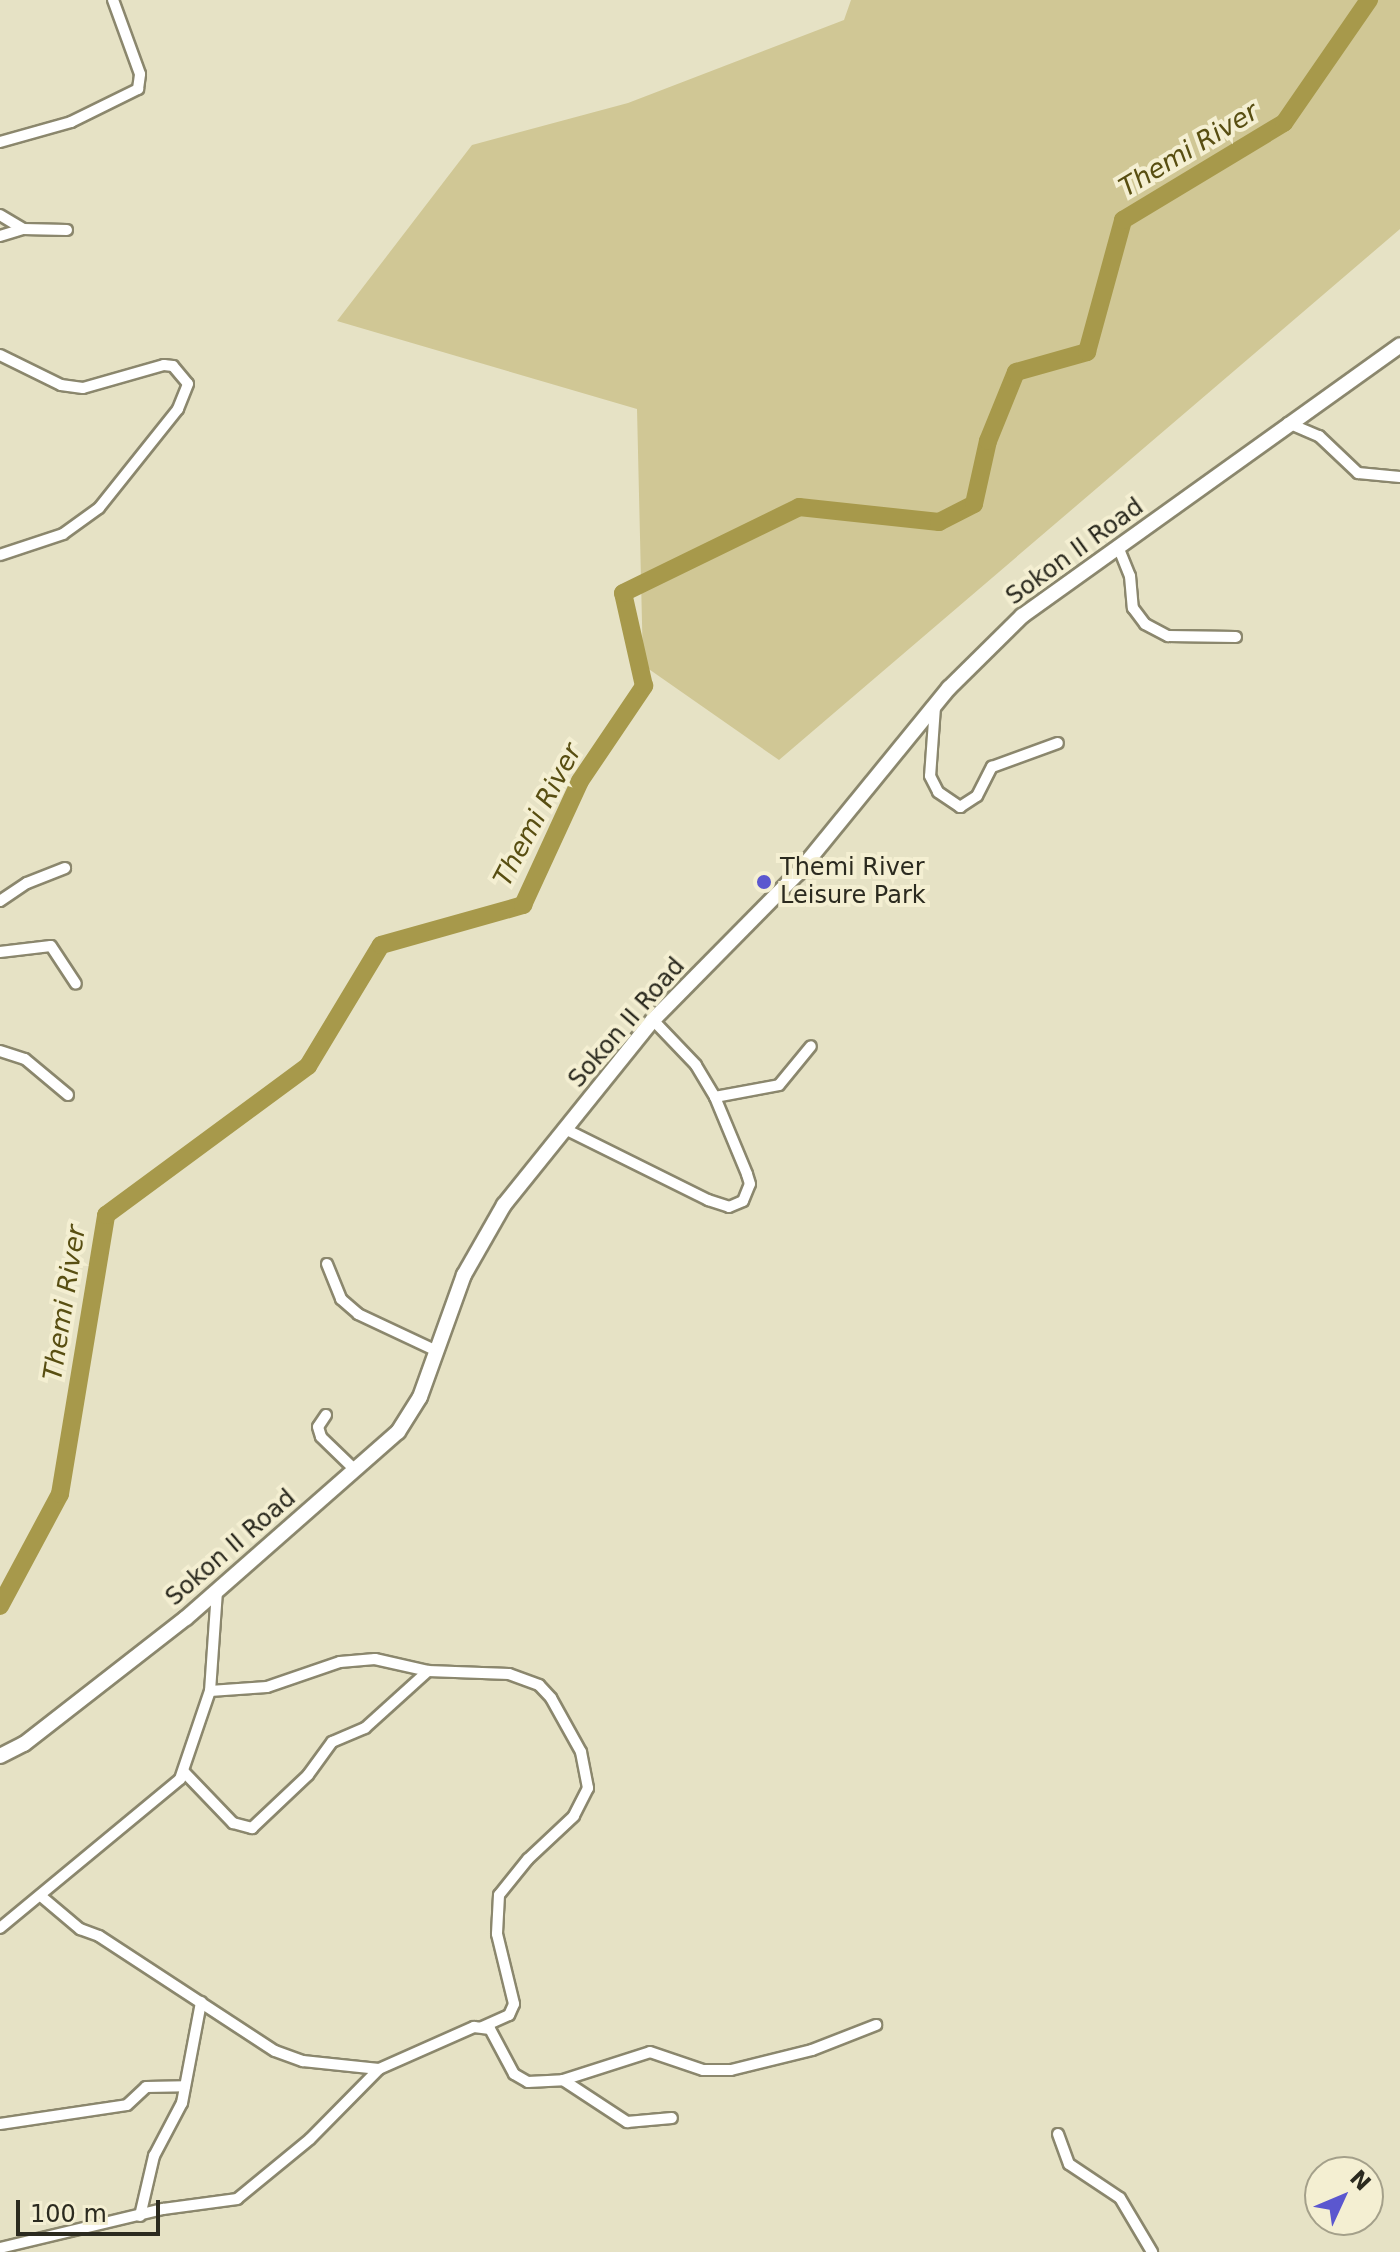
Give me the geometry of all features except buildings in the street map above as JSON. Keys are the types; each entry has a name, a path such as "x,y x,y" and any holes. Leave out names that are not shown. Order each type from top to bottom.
{"street":[{"path":"0,142 71,122 138,89 140,74 113,0"},
{"path":"0,215 23,229"},
{"path":"0,236 23,229 67,230"},
{"name":"Sokon II Road","path":"0,1756 24,1744 217,1592 355,1470 410,1415 476,1251 565,1129 653,1020 798,873 935,705 1022,616 1119,549 1287,422 1400,345"},
{"path":"0,355 40,377 83,388 164,365 173,366 188,384 178,409 99,508 63,534 0,555"},
{"path":"1287,422 1319,436 1358,473 1400,477"},
{"path":"1119,549 1130,576 1133,608 1145,624 1168,636 1236,637"},
{"path":"935,705 930,776 938,792 960,807 977,796 992,767 1058,743"},
{"path":"0,901 27,883 65,868"},
{"path":"0,952 51,946 76,984"},
{"path":"565,1129 708,1200 737,1205 750,1184 715,1097 696,1065 653,1020"},
{"path":"715,1097 779,1085 811,1046"},
{"path":"0,1051 25,1059 68,1095"},
{"path":"327,1264 341,1299 358,1314 437,1351"},
{"path":"326,1415 318,1432 355,1470"},
{"path":"0,1928 42,1897 184,1772 210,1691 217,1592"},
{"path":"0,2248 246,2195 379,2069 509,2015 514,2004 497,1934 499,1895 528,1859 574,1816 588,1788 589,1772 539,1685 509,1674 428,1671 392,1661 356,1660 267,1687 210,1691"},
{"path":"184,1772 233,1823 252,1828 308,1775 332,1742 365,1728 428,1671"},
{"path":"42,1897 80,1929 99,1936 288,2057 379,2069"},
{"path":"140,2216 154,2156 179,2113 201,2002"},
{"path":"482,2027 490,2029 521,2080 563,2080 650,2052 694,2068 731,2070 812,2050 876,2025"},
{"path":"563,2080 627,2122 672,2118"},
{"path":"0,2124 127,2105 146,2087 185,2086"},
{"path":"1058,2134 1069,2164 1120,2198 1152,2252"}],"shaded area":[{"path":"851,0 1400,0 1400,229 779,760 643,665 637,409 337,321 472,145 628,103 844,20"}],"waterway":[{"name":"Themi River","path":"0,1606 60,1494 106,1215 308,1066 381,945 523,905 580,781 644,686 623,593 799,507 939,522 974,504 988,441 1016,372 1087,352 1123,220 1284,123 1369,0"}],"place":[{"name":"Themi River Leisure Park","path":"764,882"}]}
